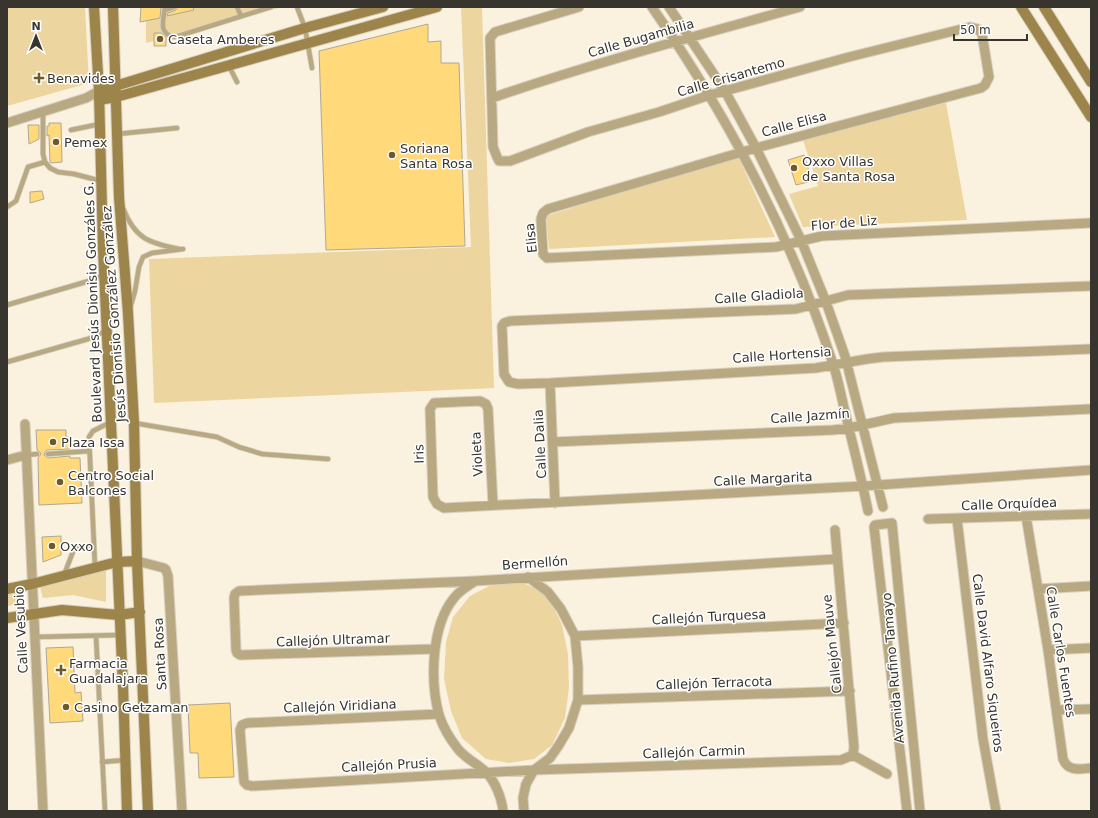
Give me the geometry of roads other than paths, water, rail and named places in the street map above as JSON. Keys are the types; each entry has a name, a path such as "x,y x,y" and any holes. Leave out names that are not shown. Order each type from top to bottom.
{"main road":[{"name":"Boulevard Jesús Dionisio Gonzáles G.","path":"94,7 100,124 100,181 128,811"},
{"name":"Jesús Dionisio González González","path":"113,7 119,197 128,313 134,423 137,561 148,811"},
{"path":"99,96 116,87 306,28 383,7"},
{"path":"99,96 116,97 437,7"},
{"path":"1021,7 1091,117"},
{"path":"1044,7 1091,82"},
{"name":"Santa Rosa","path":"7,589 117,562 137,561"},
{"path":"7,618 49,611 73,610 119,614 140,612"}],"street":[{"path":"492,98 490,38 495,32 579,7"},
{"path":"652,7 710,95 767,199 788,245 834,366 864,486 868,511"},
{"path":"668,7 725,92 756,148 801,240 826,302 846,362 883,507"},
{"name":"Calle Bugambilia","path":"492,98 552,78 800,7"},
{"name":"Calle Crisantemo","path":"492,98 493,147 500,161 510,161 588,132 659,112 710,95 849,57 970,27"},
{"name":"Calle Elisa","path":"546,210 756,148 973,90 985,85 988,82 989,74 982,34 978,29 970,27"},
{"path":"7,123 86,98 99,96"},
{"name":"Elisa","path":"546,210 541,219 543,254 548,258 553,259"},
{"name":"Flor de Liz","path":"553,259 653,252 776,248 801,240 822,236 1091,223"},
{"name":"Calle Gladiola","path":"504,374 502,326 504,323 510,321 796,308 826,302 848,295 1091,286"},
{"name":"Calle Hortensia","path":"504,374 507,380 513,383 550,383 816,368 883,357 1091,349"},
{"name":"Calle Dalia","path":"550,383 555,503"},
{"name":"Violeta","path":"434,403 480,401 484,402 488,409 492,505"},
{"name":"Iris","path":"434,403 430,408 433,497 437,504"},
{"name":"Calle Jazmín","path":"553,442 833,430 894,418 1091,409"},
{"name":"Calle Vesubio","path":"25,424 43,811"},
{"path":"7,460 26,455"},
{"name":"Calle Margarita","path":"437,504 444,508 555,503 864,486 1091,470"},
{"name":"Calle Orquídea","path":"928,519 1091,514"},
{"name":"Calle Carlos Fuentes","path":"1026,516 1065,764 1072,769 1091,768"},
{"name":"Calle David Alfaro Siqueiros","path":"957,519 983,738 996,811"},
{"name":"Avenida Rufino Tamayo","path":"907,811 874,527 875,525 892,523 920,811"},
{"name":"Callejón Mauve","path":"835,530 850,691 854,747 853,755"},
{"name":"Bermellón","path":"236,650 234,598 235,594 239,591 475,581 528,576 837,559"},
{"name":"Santa Rosa","path":"137,561 164,568 168,576 182,811"},
{"path":"524,811 524,790 526,784 534,770 550,758 559,745 569,728 578,700 578,667 575,636 561,610 548,592 528,576"},
{"path":"475,581 454,597 447,608 438,629 434,649 434,674 439,714 450,737 459,751 487,773 499,795 503,811"},
{"path":"1038,589 1091,586"},
{"name":"Callejón Turquesa","path":"575,636 844,623"},
{"path":"1048,650 1091,648"},
{"name":"Callejón Ultramar","path":"236,650 237,654 245,656 434,649"},
{"name":"Callejón Terracota","path":"578,700 850,691"},
{"path":"1057,710 1091,709"},
{"name":"Callejón Viridiana","path":"245,784 240,730 242,725 247,723 439,714"},
{"path":"853,755 887,774"},
{"name":"Callejón Carmin","path":"534,770 841,760 853,755"},
{"name":"Callejón Prusia","path":"245,784 252,786 534,770"}],"lane":[{"path":"174,7 165,8 162,16 163,27 166,33 175,37 271,7"},
{"path":"237,7 240,16"},
{"path":"297,7 306,28 312,68"},
{"path":"229,66 237,82"},
{"path":"43,112 43,154 45,162 50,168 58,172 74,174 100,181"},
{"path":"71,130 100,124"},
{"path":"117,134 177,128"},
{"path":"7,207 16,201 28,167 45,162"},
{"path":"119,197 128,221 136,232 148,240 164,246 183,249 152,252 143,257 139,267 132,303 128,313"},
{"path":"7,306 104,275"},
{"path":"7,362 88,339 107,330"},
{"path":"95,567 89,451 90,435 93,431 111,422"},
{"path":"134,423 217,437 239,448 262,454 328,459"},
{"path":"48,454 89,451"},
{"path":"26,455 37,454"},
{"path":"64,576 74,549 94,544"},
{"path":"34,637 120,635"},
{"path":"96,636 105,811"},
{"path":"102,762 126,760"}],"place":[{"name":"Caseta Amberes","path":"160,39"},
{"name":"Benavides","path":"39,78"},
{"name":"Pemex","path":"56,142"},
{"name":"Soriana Santa Rosa","path":"392,155"},
{"name":"Oxxo Villas de Santa Rosa","path":"794,168"},
{"name":"Plaza Issa","path":"53,442"},
{"name":"Centro Social Balcones","path":"60,482"},
{"name":"Oxxo","path":"52,546"},
{"name":"Farmacia Guadalajara","path":"61,670"},
{"name":"Casino Getzaman","path":"66,707"}]}
